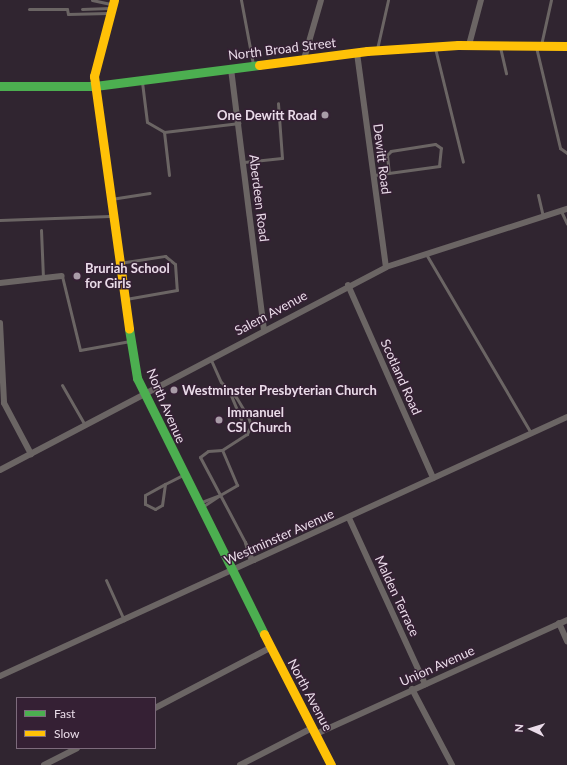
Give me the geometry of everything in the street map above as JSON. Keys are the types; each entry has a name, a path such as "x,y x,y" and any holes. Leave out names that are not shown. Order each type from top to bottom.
{"main road":[{"name":"North Avenue","path":"112,6 96,60 95,86 111,216 126,299 137,378 182,475 270,648 332,765"},
{"name":"North Broad Street","path":"0,86 95,86 304,59 434,46 567,46"}],"street":[{"path":"304,59 321,0"},
{"path":"469,45 482,0"},
{"name":"Dewitt Road","path":"357,53 386,267"},
{"name":"Aberdeen Road","path":"231,69 244,162 264,330"},
{"name":"Salem Avenue","path":"0,470 348,285 386,267 564,210"},
{"path":"0,282 62,276"},
{"name":"Scotland Road","path":"348,285 434,478"},
{"path":"0,323 4,403 31,454"},
{"name":"Westminster Avenue","path":"0,676 124,621 231,570 349,518 567,417"},
{"name":"Malden Terrace","path":"349,518 424,684"},
{"name":"Union Avenue","path":"240,765 567,620"},
{"path":"559,623 567,641"},
{"path":"156,707 270,648"},
{"path":"412,689 452,765"},
{"path":"44,765 75,749"}],"lane":[{"path":"92,0 112,6"},
{"path":"241,0 253,66"},
{"path":"377,51 388,0"},
{"path":"551,0 538,45 560,148 567,153"},
{"path":"29,9 67,9 68,14 112,6"},
{"path":"82,9 112,6"},
{"path":"500,45 506,73"},
{"path":"434,46 463,162"},
{"path":"142,80 147,122 164,132 239,123"},
{"path":"244,162 282,158 278,103"},
{"path":"164,132 169,175"},
{"path":"374,175 389,173 439,166 441,148 435,144 392,151 387,155 389,173"},
{"path":"109,199 150,193"},
{"path":"538,195 543,216"},
{"path":"564,210 567,224"},
{"path":"0,220 111,216"},
{"path":"41,230 43,278"},
{"path":"426,254 531,433"},
{"path":"119,263 166,256 176,264 177,290 126,299"},
{"path":"62,276 80,350 132,341"},
{"path":"210,358 230,393 246,434"},
{"path":"62,385 85,425"},
{"path":"230,393 236,397 251,425 246,434 222,450 208,450 200,457 245,542 252,561"},
{"path":"198,506 237,485 222,450"},
{"path":"165,484 162,505 151,509 145,504 145,495 165,484 182,475"},
{"path":"106,580 124,621"}],"traffic: fast":[{"path":"0,86 95,86 259,65"},
{"path":"129,329 137,378 264,634"}],"traffic: slow":[{"path":"114,0 94,76 129,329"},
{"path":"259,65 367,51 458,45 567,46"},
{"path":"264,634 331,765"}],"place":[{"name":"One Dewitt Road","path":"325,115"},
{"name":"Bruriah School for Girls","path":"77,276"},
{"name":"Westminster Presbyterian Church","path":"174,390"},
{"name":"Immanuel CSI Church","path":"219,420"}]}
